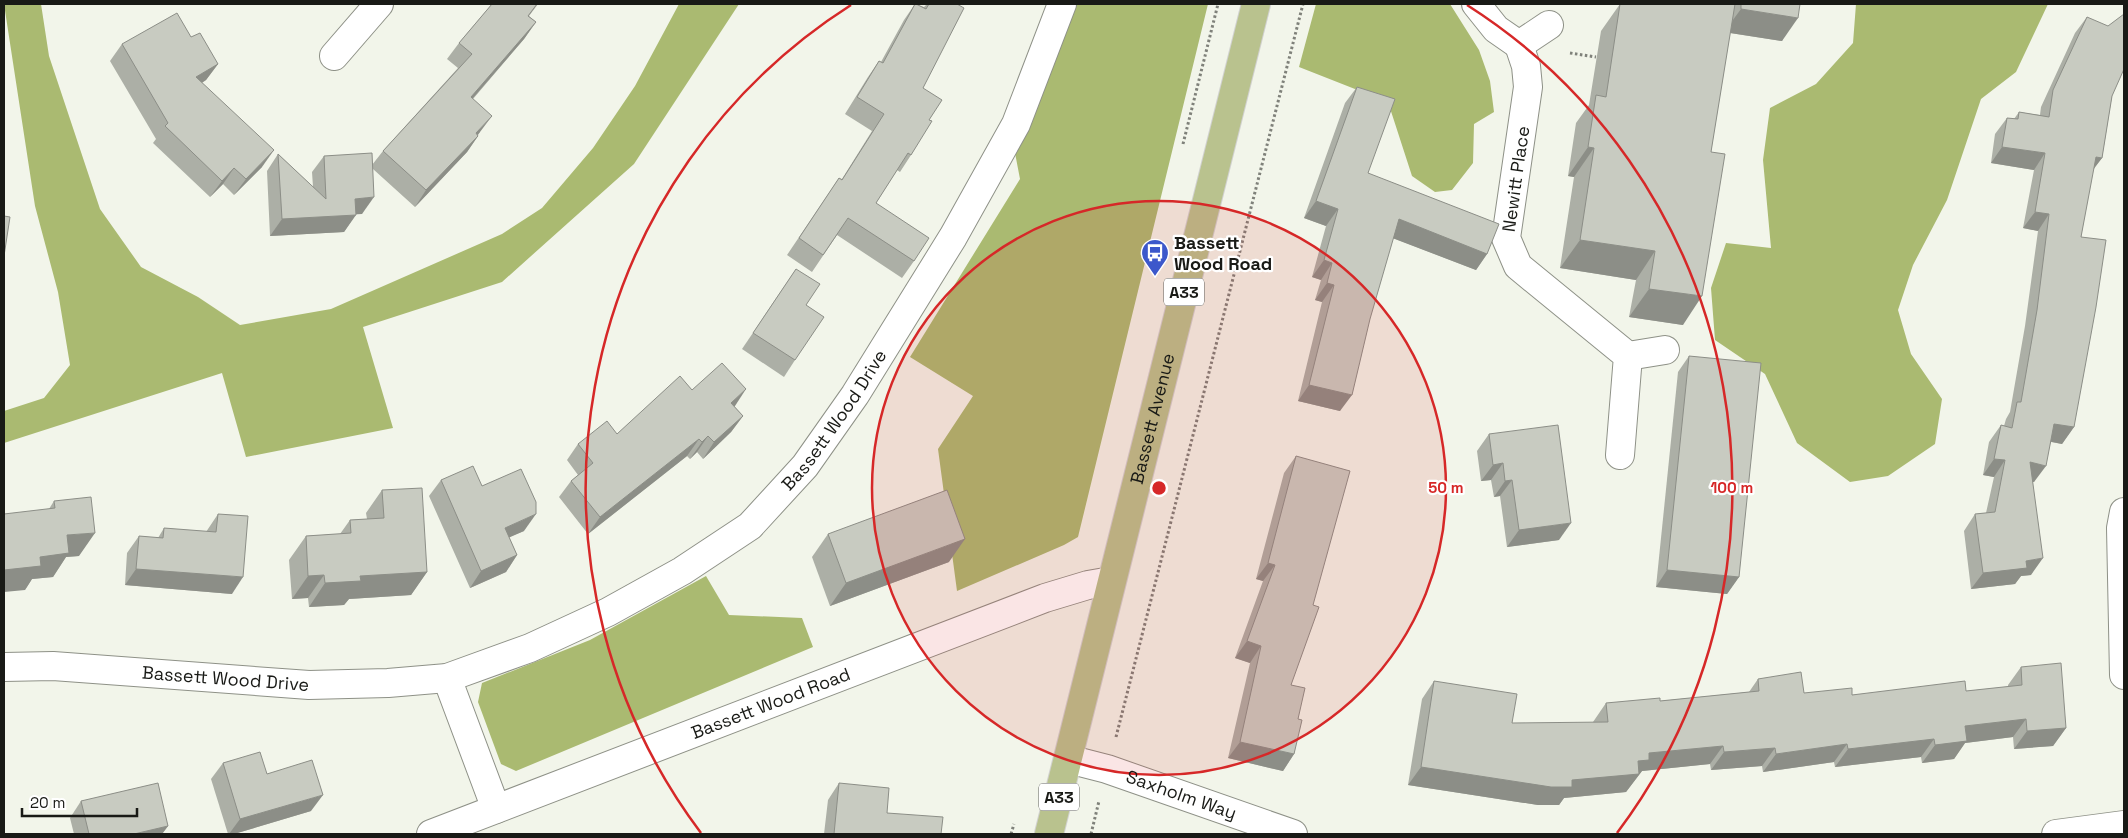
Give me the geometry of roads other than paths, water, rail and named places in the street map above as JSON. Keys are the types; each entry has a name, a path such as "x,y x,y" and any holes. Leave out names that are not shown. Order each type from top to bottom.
{"main road":[{"name":"Bassett Avenue","path":"1050,834 1111,581 1256,4"}],"street":[{"path":"334,56 379,4"},
{"name":"Bassett Wood Drive","path":"4,667 53,666 309,685 388,683 447,678 530,648 608,612 682,571 750,526 805,466 865,378 952,237 1016,124 1062,4"},
{"path":"1476,4 1496,29 1519,45 1549,25"},
{"name":"Newitt Place","path":"1519,45 1526,66 1528,86 1506,238 1518,266 1628,356"},
{"path":"1620,455 1628,356 1665,350"},
{"path":"2124,512 2121,528 2124,675"},
{"name":"Bassett Wood Road","path":"431,834 1046,598 1088,585 1111,581"},
{"path":"447,678 496,809"},
{"name":"Saxholm Way","path":"1068,759 1107,769 1293,834"},
{"path":"2056,834 2124,825"}],"place":[{"name":"Bassett Wood Road","path":"1155,277"}]}
